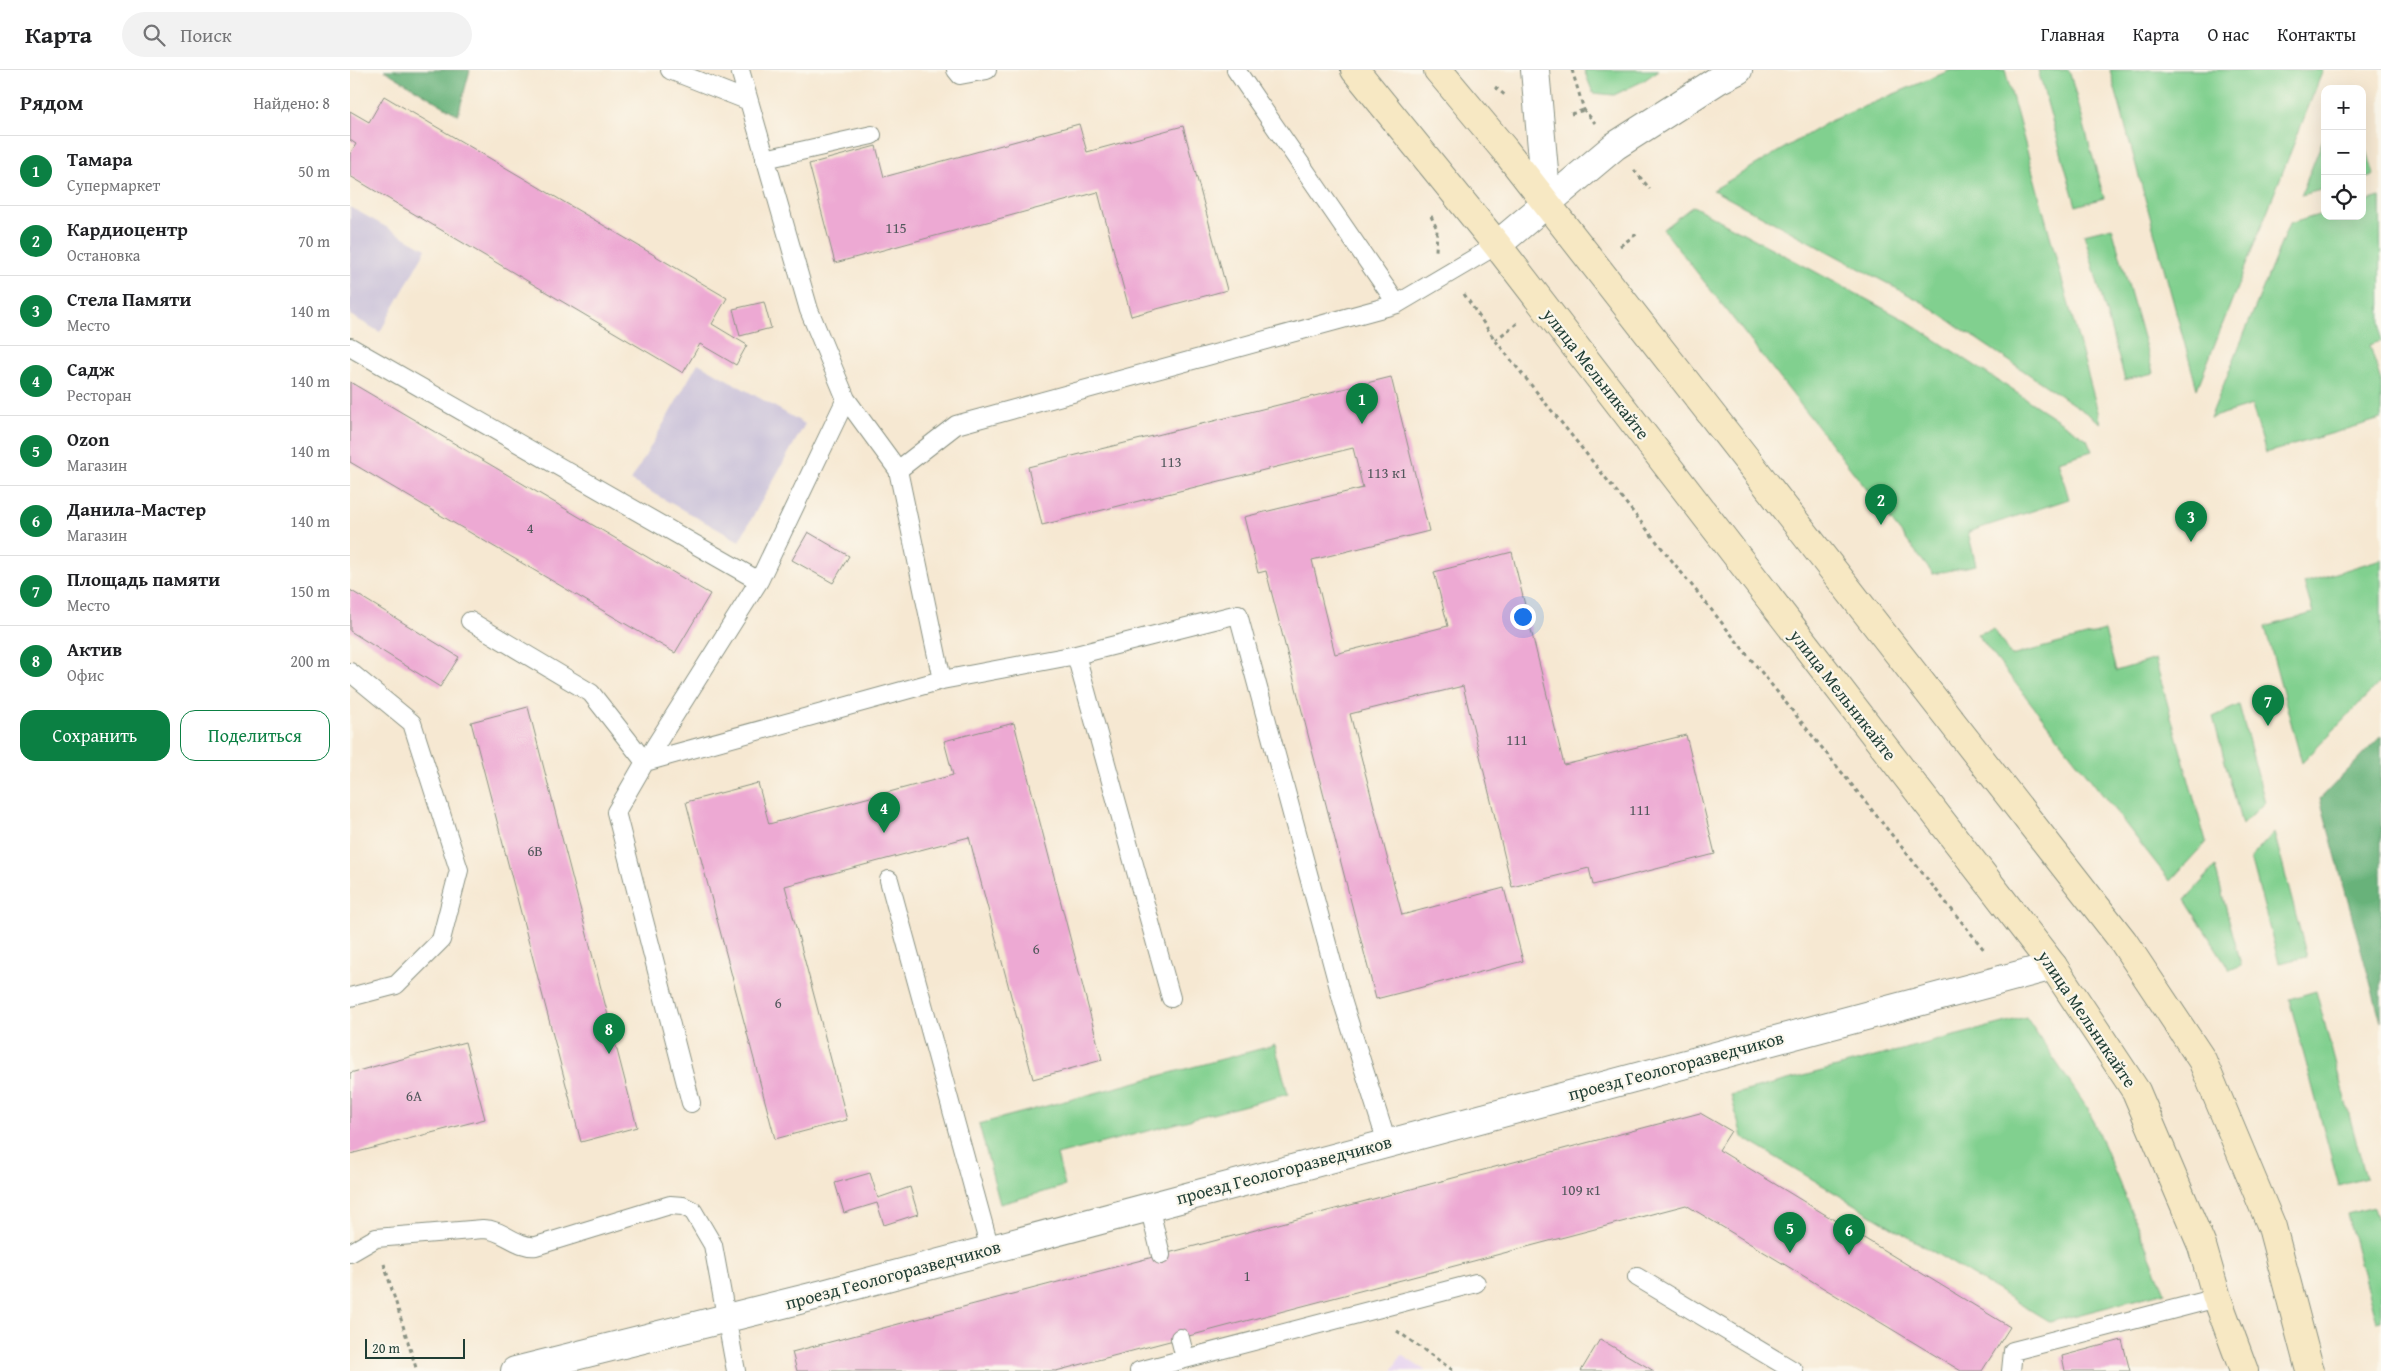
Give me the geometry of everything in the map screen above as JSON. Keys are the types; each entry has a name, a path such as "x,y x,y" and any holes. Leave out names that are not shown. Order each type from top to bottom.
{"main road":[{"name":"улица Мельникайте","path":"1355,70 1496,245 2052,966 2136,1090 2202,1246 2217,1298 2244,1371"},
{"path":"1438,70 1547,204 2123,941 2202,1060 2272,1227 2310,1371"}],"street":[{"path":"1535,70 1547,204"},
{"path":"1496,245 1615,146 1718,80 1738,70"},
{"name":"проезд Геологоразведчиков","path":"515,1371 990,1249 2052,966"}],"lane":[{"path":"670,70 749,101"},
{"path":"740,70 809,310 846,400 898,470 942,680"},
{"path":"956,70 960,75 987,70"},
{"path":"1236,70 1397,304"},
{"path":"765,159 872,134"},
{"path":"898,470 956,425 1397,304 1496,245"},
{"path":"350,347 758,581"},
{"path":"691,1103 616,812 758,581 846,400"},
{"path":"645,762 942,680 1076,655 1238,614 1343,1003 1387,1143"},
{"path":"470,620 591,693 645,762"},
{"path":"1076,655 1171,998"},
{"path":"350,672 412,723 459,870 441,940 396,985 350,997"},
{"path":"889,880 990,1249"},
{"path":"350,1253 376,1238 460,1230 490,1229 529,1246 670,1205 683,1206 693,1211 714,1245 726,1318 734,1348 736,1371"},
{"path":"1149,1206 1160,1255"},
{"path":"1638,1277 1794,1371"},
{"path":"1139,1371 1476,1283"},
{"path":"2010,1371 2013,1351 2217,1298"},
{"path":"1180,1338 1185,1358"}],"path":[{"path":"1427,208 1437,229 1436,253 1495,340 1985,952 2023,974"},
{"path":"376,1238 417,1371"},
{"path":"1370,1312 1454,1371"}],"shaded area":[{"path":"350,207 426,249 380,332 350,315"},
{"path":"698,363 805,424 739,541 631,481"},
{"path":"1401,1355 1426,1371 1392,1371"}],"green space":[{"path":"384,70 470,70 458,115"},
{"path":"1584,70 1659,70 1643,81 1614,95 1593,93"},
{"path":"1951,70 2005,70 2101,423 1922,302 1713,190 1832,120"},
{"path":"2038,70 2069,70 2104,198 2076,206"},
{"path":"2110,70 2323,70 2197,389"},
{"path":"2321,144 2321,190 2301,195"},
{"path":"2366,147 2374,175 2366,177"},
{"path":"2380,197 2381,341 2370,345 2381,382 2381,419 2266,453 2252,405 2210,418 2289,224 2321,214 2321,220 2366,220 2366,201"},
{"path":"1693,206 1907,321 2087,439 2092,451 2058,461 2069,499 1968,532 1976,565 1933,574 1663,229"},
{"path":"2112,227 2153,373 2125,380 2084,234"},
{"path":"2381,559 2381,681 2302,763 2265,627 2313,613 2304,583"},
{"path":"1994,629 2011,656 2105,631 2116,671 2155,659 2206,842 2170,881 1977,634"},
{"path":"2239,705 2265,802 2242,825 2213,717"},
{"path":"2381,736 2381,1022 2320,799"},
{"path":"2274,832 2307,957 2279,963 2251,858"},
{"path":"2215,867 2241,965 2230,970 2185,900"},
{"path":"2316,991 2366,1178 2339,1186 2289,999"},
{"path":"2026,1017 2089,1111 2165,1292 2050,1322 1742,1137 1731,1095"},
{"path":"1275,1045 1288,1094 1057,1155 1065,1186 1000,1204 979,1124"},
{"path":"2374,1207 2381,1233 2381,1321 2376,1322 2347,1214"}],"building":[{"path":"384,96 727,298 712,324 747,345 736,365 700,344 683,373 350,176 350,154 356,144 350,140 350,111 369,122"},
{"path":"1079,124 1087,152 1183,126 1227,290 1131,316 1098,192 835,263 809,164 876,146 884,177"},
{"path":"764,302 771,328 740,336 733,309"},
{"path":"1391,377 1429,531 1312,560 1335,654 1448,626 1434,572 1512,552 1564,765 1686,735 1715,854 1593,885 1589,868 1512,887 1463,686 1350,714 1402,915 1504,888 1523,961 1376,999 1266,571 1258,573 1244,517 1363,488 1353,448 1042,525 1028,467"},
{"path":"350,382 710,594 675,653 350,462"},
{"path":"808,532 849,556 833,583 792,560"},
{"path":"350,590 459,657 440,687 350,631"},
{"path":"528,707 637,1127 581,1142 471,722"},
{"path":"1014,723 1102,1060 1033,1079 969,837 785,886 847,1120 775,1139 686,802 758,783 769,824 953,775 944,741"},
{"path":"465,1042 485,1119 350,1154 350,1073"},
{"path":"1700,1113 1731,1131 1719,1150 2010,1327 1982,1371 1961,1371 1686,1205 1056,1371 797,1371 792,1352"},
{"path":"870,1173 878,1198 910,1187 918,1214 884,1225 877,1203 844,1213 835,1183"},
{"path":"1600,1339 1654,1371 1581,1371"},
{"path":"2122,1340 2130,1371 2065,1371 2062,1356"}],"place":[{"name":"Тамара","path":"1362,424"},
{"name":"Кардиоцентр","path":"1881,525"},
{"name":"Стела Памяти","path":"2191,542"},
{"name":"Площадь памяти","path":"2268,726"},
{"name":"Садж","path":"884,833"},
{"name":"Актив","path":"609,1054"},
{"name":"Ozon","path":"1790,1253"},
{"name":"Данила-Мастер","path":"1849,1255"}]}
